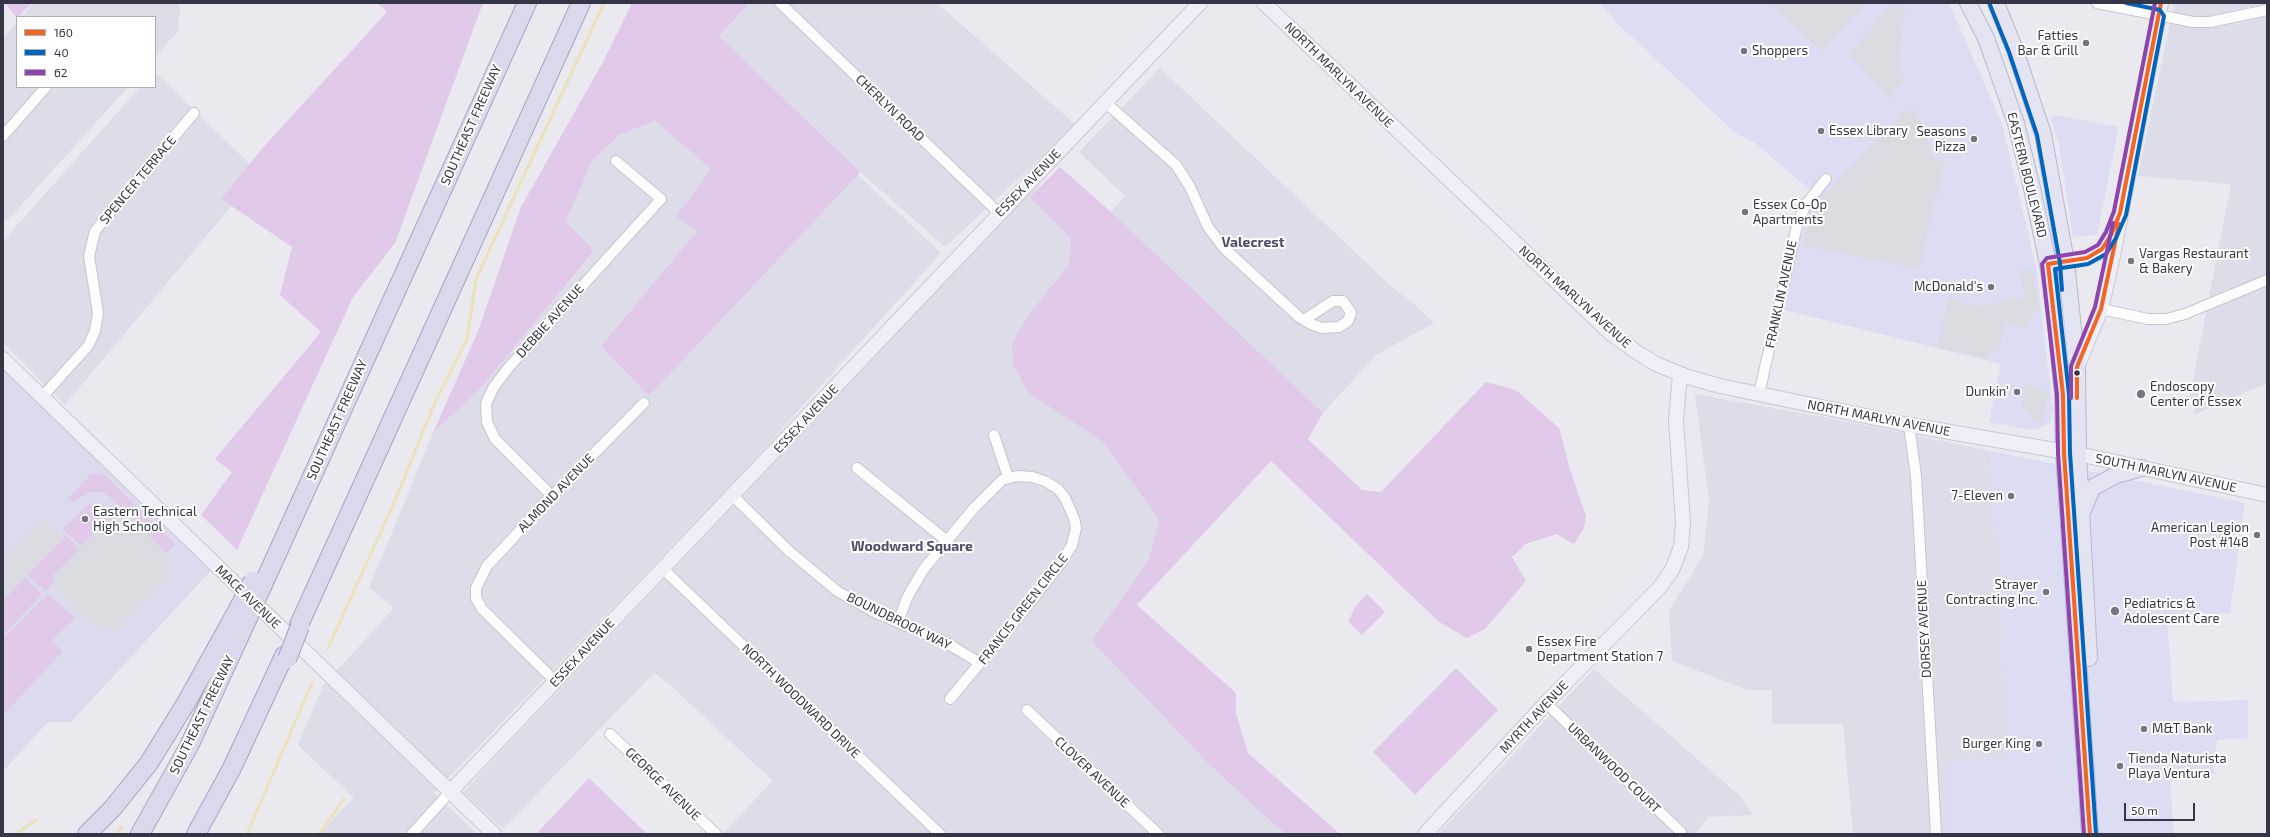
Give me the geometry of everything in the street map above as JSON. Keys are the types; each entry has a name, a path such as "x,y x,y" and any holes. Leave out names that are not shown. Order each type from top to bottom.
{"highway":[{"name":"SOUTHEAST FREEWAY","path":"140,834 189,746 242,616 316,468 527,3"},
{"path":"210,834 260,730 286,658 309,602 581,3"},
{"path":"87,834 112,809 149,763 242,616"},
{"path":"196,834 232,768 286,658"}],"main road":[{"name":"EASTERN BOULEVARD","path":"1968,3 1986,38 2016,123 2032,188 2048,264 2063,395 2081,517 2099,834"},
{"name":"EASTERN BOULEVARD","path":"1996,3 2015,50 2043,134 2066,262 2077,367 2071,454 2090,834"},
{"path":"2081,517 2092,488 2116,475 2142,468"}],"street":[{"name":"CHERLYN ROAD","path":"780,3 1000,213"},
{"name":"ESSEX AVENUE","path":"412,834 662,568 733,496 1200,3"},
{"name":"NORTH MARLYN AVENUE","path":"1264,3 1609,332 1638,353 1680,374 1698,381 1909,424 2071,454"},
{"path":"2097,3 2159,9 2193,22 2210,22 2267,10"},
{"path":"2077,367 2101,309 2113,256 2159,9"},
{"path":"3,136 45,88"},
{"path":"1106,103 1176,166 1190,187 1208,227 1224,248 1304,320"},
{"name":"SPENCER TERRACE","path":"42,397 88,346 98,322 97,304 89,256 96,231 106,216 194,114"},
{"name":"DEBBIE AVENUE","path":"552,496 495,439 487,422 486,404 493,388 509,367 661,199 616,161"},
{"name":"FRANKLIN AVENUE","path":"1760,394 1798,221 1807,203 1826,179"},
{"path":"2048,264 2087,258 2102,248 2120,213"},
{"path":"2101,309 2148,319 2166,319 2185,314 2267,280"},
{"name":"MACE AVENUE","path":"3,359 494,834"},
{"name":"MYRTH AVENUE","path":"1425,834 1546,703 1660,587 1672,570 1680,553 1683,523 1676,420 1680,374"},
{"name":"ALMOND AVENUE","path":"555,681 482,609 476,598 476,588 487,566 552,496 644,403"},
{"name":"DORSEY AVENUE","path":"1909,424 1916,476 1936,834"},
{"path":"898,622 917,580 947,541 992,488 1008,477 994,435"},
{"name":"SOUTH MARLYN AVENUE","path":"2071,454 2267,495"},
{"path":"856,468 947,541"},
{"name":"FRANCIS GREEN CIRCLE","path":"950,699 1060,564 1072,545 1075,535 1076,528 1072,513 1058,489 1046,481 1032,476 1008,477"},
{"name":"BOUNDBROOK WAY","path":"733,496 826,583 863,606 945,642 980,663"},
{"name":"NORTH WOODWARD DRIVE","path":"662,568 940,834"},
{"name":"URBANWOOD COURT","path":"1546,703 1681,832"},
{"name":"CLOVER AVENUE","path":"1026,710 1158,834"},
{"name":"GEORGE AVENUE","path":"610,734 716,834"}],"shaded area":[{"path":"5,3 32,3 19,16 16,17"},
{"path":"33,3 178,3 180,10 178,31 156,56 156,16 23,16"},
{"path":"377,3 483,3 395,243 353,297 237,550 201,515 232,472 215,459 321,332 280,295 292,247 221,199 267,143 387,12"},
{"path":"632,3 749,3 719,36 859,171 858,175 649,396 601,346 697,231 676,216 711,169 655,121 619,135 592,161 566,222 594,251 482,387 433,433 478,331 521,207 603,62"},
{"path":"749,3 937,3 1076,125 945,247 859,171 719,36"},
{"path":"1600,3 1949,3 2002,124 2037,271 2053,412 2050,422 2041,428 2031,430 1989,422 2001,364 1785,310 1799,241 1809,211 1817,196 1754,142 1738,135 1619,25"},
{"path":"1770,3 1866,3 1821,51"},
{"path":"2174,3 2267,3 2267,383 2194,415 2196,401 2189,400 2231,184 2138,176"},
{"path":"1891,6 1905,7 1899,62 1904,80 1889,98 1849,54"},
{"path":"16,23 16,88 127,88 8,220 3,221 3,39"},
{"path":"1160,68 1393,288 1416,306 1434,323 1376,355 1323,413 1109,214 1125,196 1079,152"},
{"path":"156,73 259,173 65,405 3,343 3,241 139,88 156,88"},
{"path":"1916,111 1934,158 1945,161 1919,269 1803,246 1809,221 1820,199 1889,129 1900,112"},
{"path":"2055,115 2119,127 2097,235 2073,237 2059,144 2050,117"},
{"path":"655,121 711,169 676,216 697,231 601,346 649,395 858,175 941,253 741,474 434,793 477,834 318,834 354,798 298,745 323,686 394,608 369,588 433,433 482,387 594,252 565,223 592,161 619,135"},
{"path":"1060,167 1111,212 1323,413 1308,439 1362,490 1381,492 1486,382 1516,390 1559,428 1570,469 1586,516 1584,528 1574,544 1556,534 1526,544 1512,557 1526,581 1485,629 1467,638 1439,622 1271,461 1137,605 1236,693 1236,713 1248,753 1340,834 1286,834 1206,761 1092,641 1149,559 1159,520 1102,441 1029,393 1013,366 1012,343 1031,312 1069,265 1071,238 1030,197"},
{"path":"1038,184 1102,245 1102,441 1159,520 1186,550 1110,632 1326,834 722,834 773,781 668,683 654,673 503,829 463,792"},
{"path":"2032,270 2040,310 2033,312 2026,328 2006,324 2004,326 1998,352 1990,350 1989,358 1938,348 1948,297 1965,304 1980,306 2025,297 2020,271"},
{"name":"Eastern Technical High School","path":"3,359 215,566 71,722 48,722 3,771"},
{"path":"2026,383 2049,393 2042,423 2035,422 2028,411 2021,408"},
{"path":"1695,394 1835,419 1991,451 2008,756 1946,763 1946,834 1853,834 1843,724 1772,724 1772,690 1748,690 1672,661 1669,610 1703,556 1709,501"},
{"path":"1991,451 2245,503 2230,613 2167,617 2173,702 2248,700 2248,738 2217,740 2214,774 2170,782 2174,834 1946,834 1946,763 2008,756"},
{"path":"91,474 103,474 175,544 167,553 110,497 104,493 90,492 74,501 67,500"},
{"path":"90,503 103,505 116,520 115,522 108,519 81,546 63,529"},
{"path":"125,512 167,553 169,562 165,569 168,576 116,630 109,626 102,630 94,627 58,591 58,583 51,577 109,520 116,523"},
{"path":"43,519 63,538 3,600 3,560"},
{"path":"61,531 79,549 52,577 55,580 46,591 28,575 64,538"},
{"path":"25,578 42,594 3,635 3,601"},
{"path":"48,594 75,618 51,641 63,651 3,715 3,638"},
{"path":"1367,594 1385,612 1362,635 1348,622 1355,607"},
{"path":"1456,668 1498,710 1415,795 1373,752"},
{"path":"1594,669 1741,797 1753,815 1709,817 1696,832 1697,834 1438,834"},
{"path":"589,778 647,834 540,834 538,832"}],"waterway":[{"path":"328,648 394,503 435,402 467,339 476,279 604,3"},
{"path":"247,834 312,683"},
{"path":"319,834 344,799"},
{"path":"16,834 36,820"},
{"path":"117,834 122,827"}],"transit line":[{"name":"40","path":"2096,834 2070,453 2069,394 2055,269 2088,264 2106,254 2116,238 2126,215 2164,16 2160,10 2126,3"},
{"name":"62","path":"2084,834 2058,453 2057,395 2042,264 2047,258 2085,252 2098,245 2106,232 2114,211 2155,3"},
{"name":"160","path":"2090,834 2064,453 2063,395 2048,264 2087,258 2102,249 2111,235 2120,213 2161,3"},
{"name":"40","path":"1990,5 2009,52 2037,135 2060,263 2062,290"},
{"name":"62","path":"2071,398 2071,366 2095,307 2113,223"},
{"name":"160","path":"2077,398 2077,367 2101,309 2119,224"}],"place":[{"name":"Fatties Bar & Grill","path":"2086,43"},
{"name":"Shoppers","path":"1744,51"},
{"name":"Essex Library","path":"1821,131"},
{"name":"Seasons Pizza","path":"1974,139"},
{"name":"Essex Co-Op Apartments","path":"1745,212"},
{"name":"Vargas Restaurant & Bakery","path":"2131,261"},
{"name":"McDonald's","path":"1991,287"},
{"name":"Dunkin'","path":"2017,392"},
{"name":"Endoscopy Center of Essex","path":"2141,394"},
{"name":"7-Eleven","path":"2011,496"},
{"name":"Eastern Technical High School","path":"85,519"},
{"name":"American Legion Post #148","path":"2257,535"},
{"name":"Strayer Contracting Inc.","path":"2046,592"},
{"name":"Pediatrics & Adolescent Care","path":"2115,611"},
{"name":"Essex Fire Department Station 7","path":"1529,649"},
{"name":"M&T Bank","path":"2144,729"},
{"name":"Burger King","path":"2039,744"},
{"name":"Tienda Naturista Playa Ventura","path":"2120,766"}],"district":[{"name":"Valecrest","path":"1253,242"},
{"name":"Woodward Square","path":"912,546"}]}
